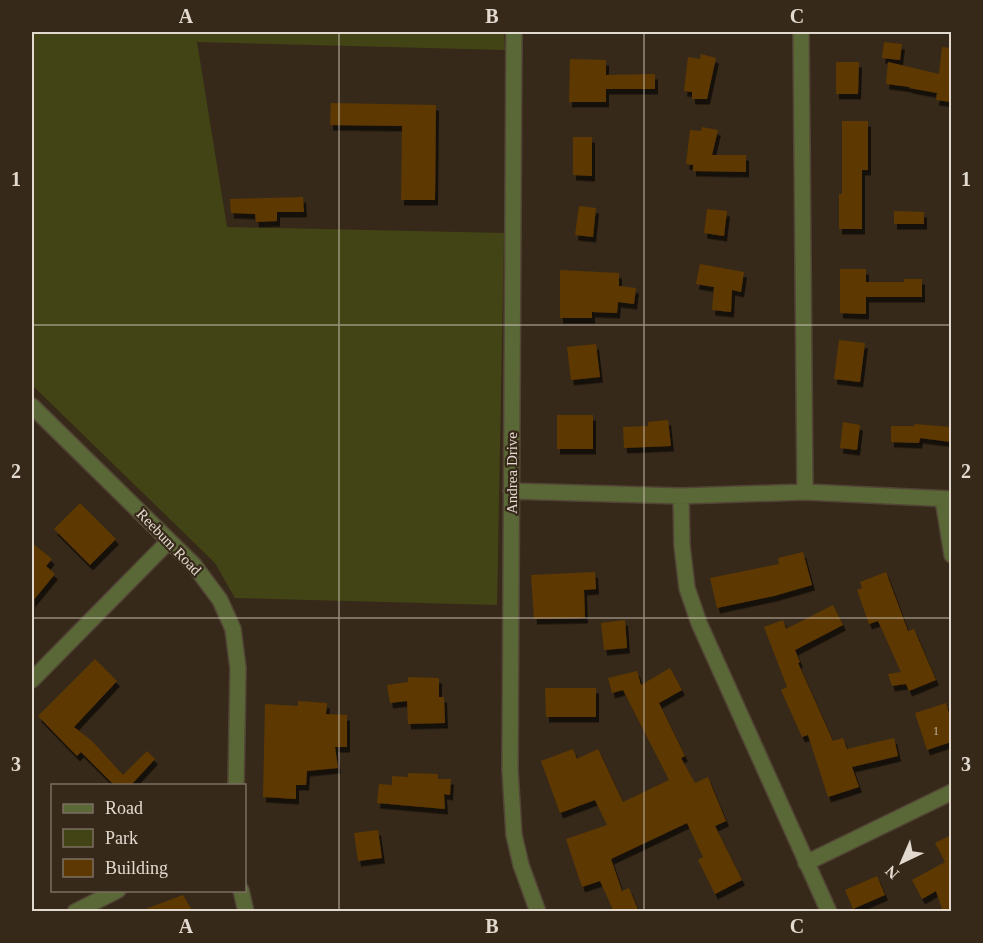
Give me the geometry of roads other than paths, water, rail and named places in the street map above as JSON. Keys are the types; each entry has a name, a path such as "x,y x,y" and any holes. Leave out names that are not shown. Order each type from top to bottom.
{"street":[{"name":"Andrea Drive","path":"514,32 511,800 514,835 521,865 538,912"},
{"path":"801,32 805,492"},
{"name":"Reebum Road","path":"32,406 194,565 220,600 233,628 238,668 236,784"},
{"path":"511,491 681,496 805,492 947,499 951,555"},
{"path":"681,496 682,546 687,588 693,605 720,673 829,912"},
{"path":"32,680 170,541"},
{"path":"806,863 951,792"},
{"path":"75,912 116,892"},
{"path":"241,892 246,912"}]}
